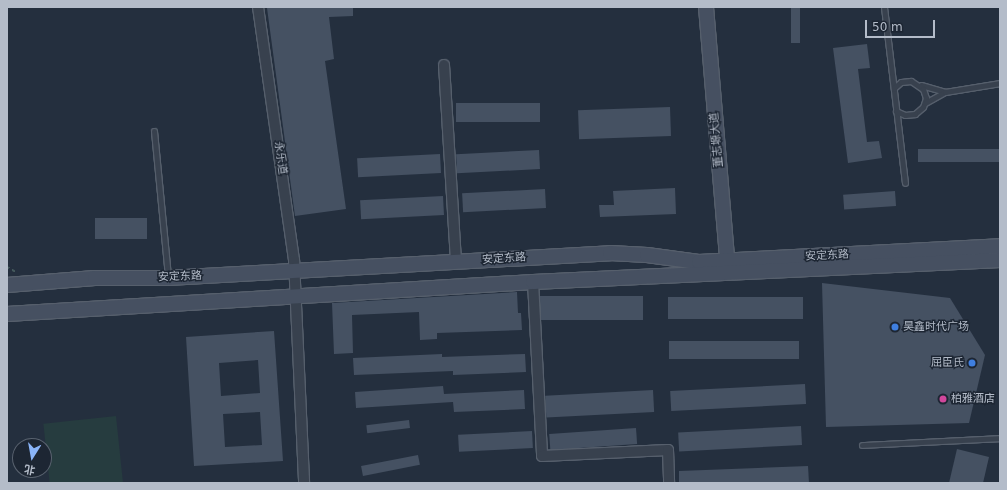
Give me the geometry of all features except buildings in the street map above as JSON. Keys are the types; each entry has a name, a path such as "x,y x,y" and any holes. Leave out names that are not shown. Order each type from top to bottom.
{"main road":[{"name":"董志塬大道","path":"706,7 730,267"},
{"name":"董志塬大道","path":"712,7 730,267"},
{"name":"安定东路","path":"7,314 295,303 533,282 1000,246"},
{"name":"安定东路","path":"7,285 95,278 168,278 294,272 610,253 647,255 730,267 1000,260"}],"street":[{"name":"永乐道","path":"258,7 294,272 304,483"},
{"path":"444,65 456,262"},
{"path":"533,282 542,456 668,450 669,483"}],"lane":[{"path":"884,7 905,183"},
{"path":"894,88 901,82 911,81 945,92"},
{"path":"896,110 910,115 919,111 925,103 945,92 1000,83"},
{"path":"920,85 925,93 925,103"},
{"path":"154,131 168,278"},
{"path":"862,445 1000,438"}],"path":[{"path":"7,267 18,273"}],"green space":[{"path":"116,416 123,483 50,483 49,478 52,478 52,438 45,438 43,424"}],"place":[{"name":"昊鑫时代广场","path":"895,327"},
{"name":"屈臣氏","path":"972,363"},
{"name":"柏雅酒店","path":"943,399"}]}
